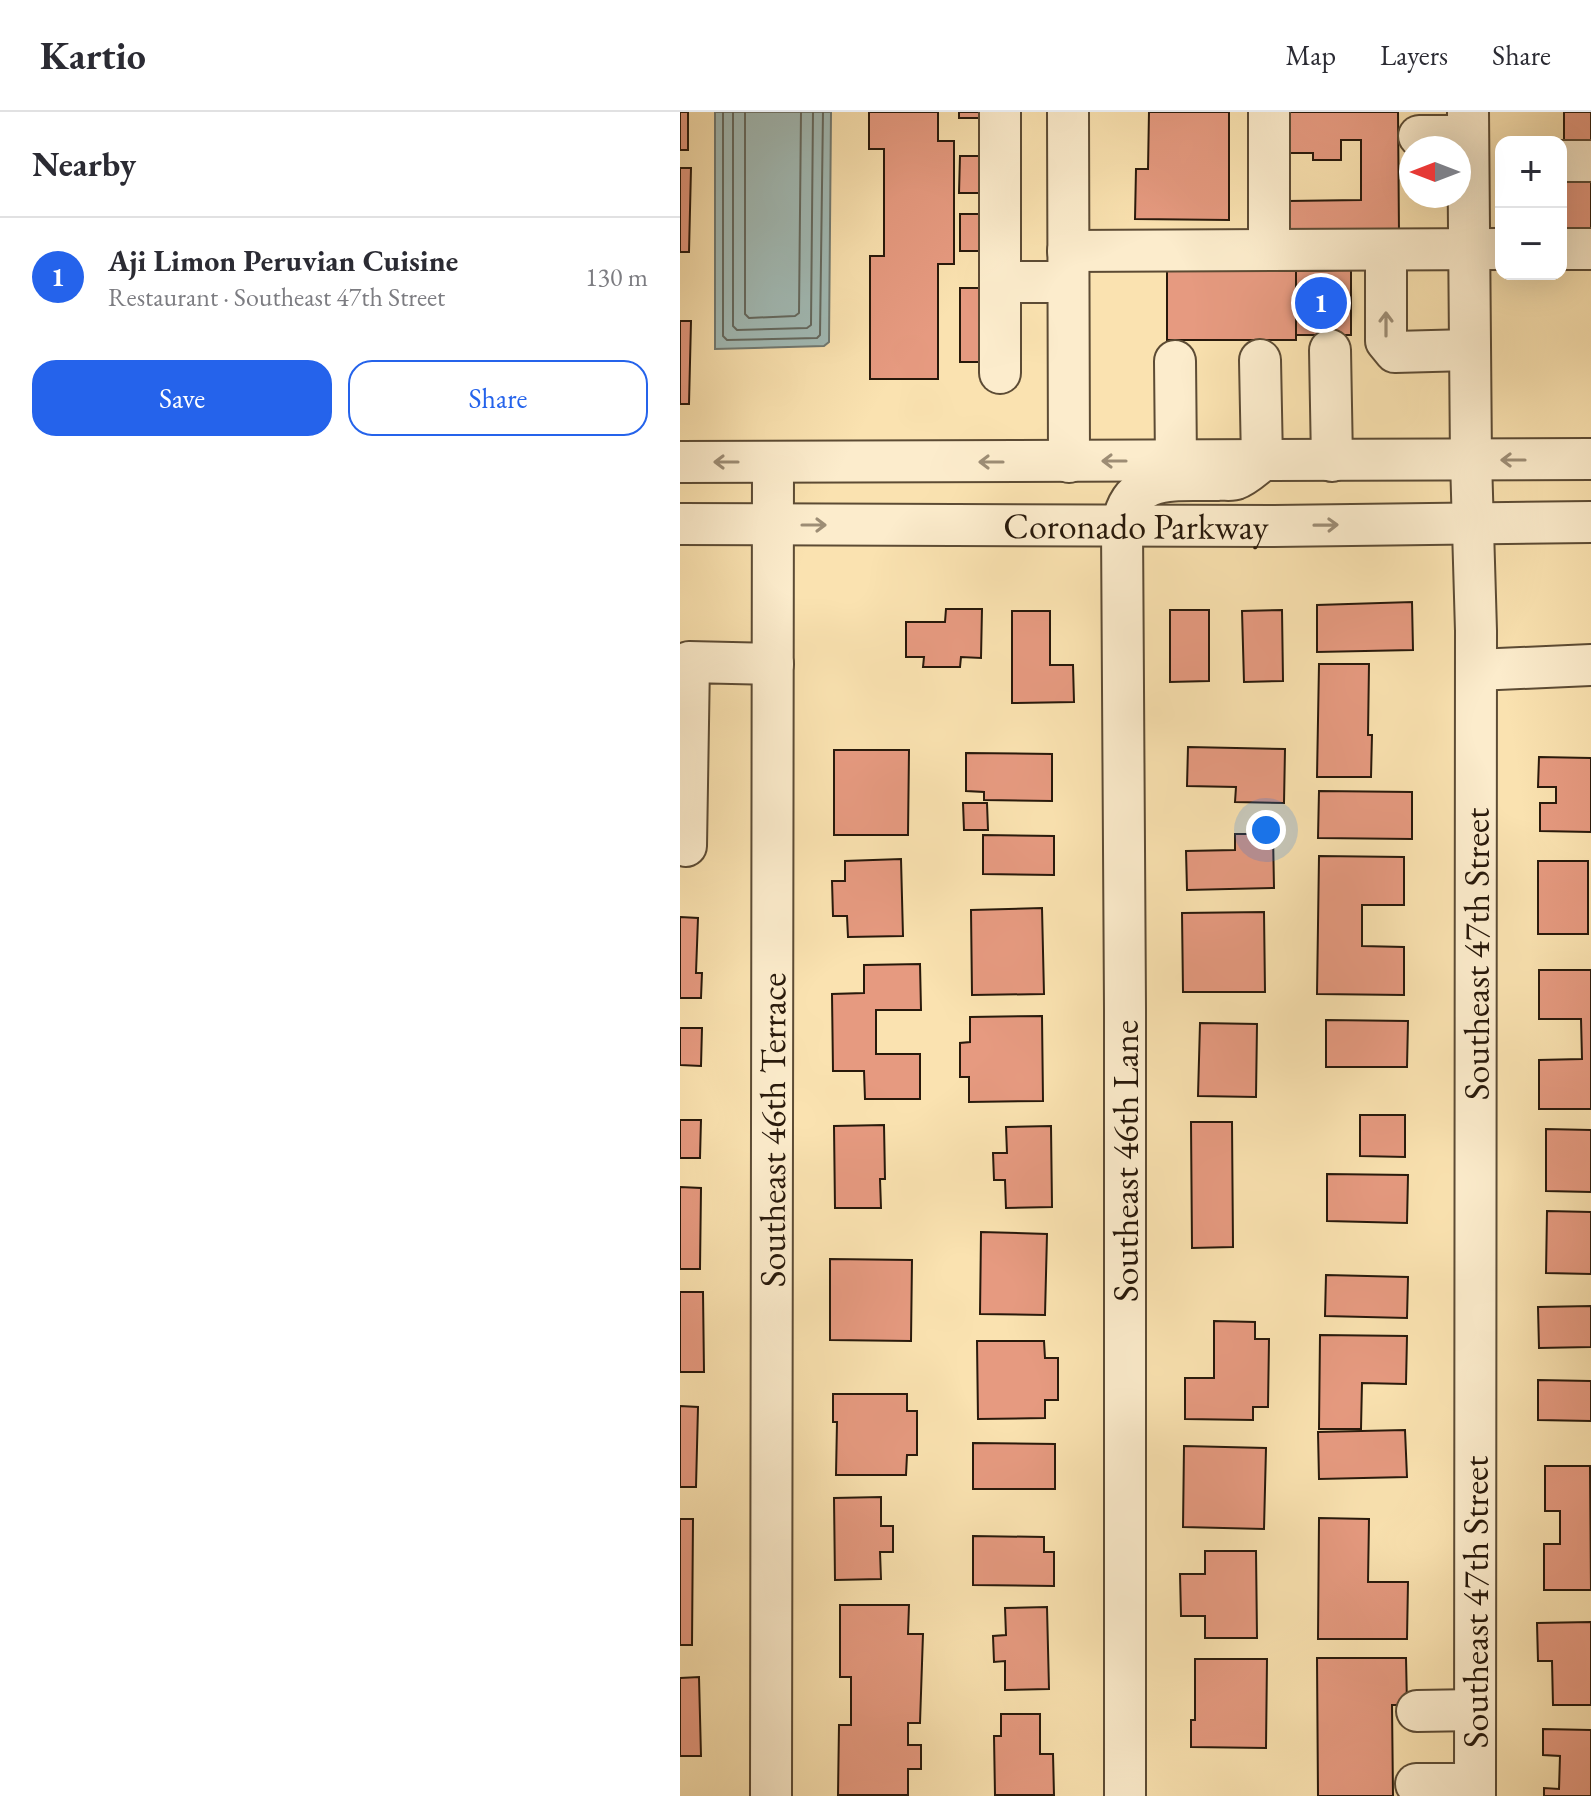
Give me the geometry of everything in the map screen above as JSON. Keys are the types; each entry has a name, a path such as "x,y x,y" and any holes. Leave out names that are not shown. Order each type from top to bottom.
{"street":[{"path":"1269,112 1269,250"},
{"path":"1000,373 1000,120 1068,120 1069,462"},
{"path":"1419,132 1476,164"},
{"path":"1567,161 1591,161"},
{"name":"Southeast 47th Street","path":"1475,1790 1476,670 1469,350 1485,249 1476,164"},
{"path":"1000,282 1068,266 1269,250 1485,249"},
{"path":"1567,249 1591,249"},
{"path":"1386,250 1386,341 1395,352 1469,350"},
{"path":"1330,350 1332,461"},
{"path":"1122,526 1124,512 1135,496 1150,484 1168,479 1237,479 1262,461 1260,360"},
{"path":"1175,361 1176,461"},
{"name":"Coronado Parkway","path":"680,462 1591,459"},
{"name":"Southeast 46th Terrace","path":"771,1796 773,463"},
{"name":"Coronado Parkway","path":"680,524 1122,526 1591,522"},
{"name":"Southeast 46th Lane","path":"1122,526 1125,1796"},
{"path":"686,846 689,662 773,664"},
{"path":"1476,670 1591,665"},
{"path":"1417,1711 1475,1710"},
{"path":"1416,1784 1475,1790"}],"water":[{"path":"715,112 831,112 829,342 824,346 715,349"}],"building":[{"path":"680,112 688,112 688,150 680,150"},
{"path":"869,112 938,112 938,141 954,141 954,264 938,264 938,379 870,379 870,256 884,256 884,149 869,149"},
{"path":"959,112 987,112 987,118 959,118"},
{"path":"1149,112 1229,112 1229,220 1135,219 1136,169 1148,169"},
{"path":"1288,112 1398,112 1399,233 1288,234 1288,201 1361,200 1361,140 1341,140 1341,160 1313,160 1313,153 1288,153"},
{"path":"1564,112 1591,112 1591,141 1567,141 1567,136 1564,136"},
{"path":"960,156 989,156 988,193 959,193"},
{"path":"680,168 691,168 689,252 680,252"},
{"path":"1567,175 1591,175 1591,233 1567,233"},
{"path":"960,214 989,214 989,251 960,251"},
{"path":"1351,270 1351,335 1296,335 1296,271"},
{"path":"1167,271 1296,271 1296,340 1167,340"},
{"path":"960,288 989,288 989,362 960,362"},
{"path":"680,321 691,321 689,404 680,404"},
{"path":"1412,602 1413,650 1317,652 1317,605"},
{"path":"946,609 982,609 981,658 961,657 960,667 923,667 924,657 906,657 906,622 945,622"},
{"path":"1170,610 1209,610 1209,681 1170,682"},
{"path":"1282,610 1283,681 1244,682 1242,611"},
{"path":"1012,611 1050,611 1050,665 1073,665 1074,702 1012,703"},
{"path":"1319,664 1369,664 1371,777 1317,777"},
{"path":"1188,747 1285,749 1284,803 1235,802 1236,787 1187,786"},
{"path":"834,750 909,750 908,835 834,835"},
{"path":"966,753 1052,754 1052,801 984,800 984,792 966,791"},
{"path":"1539,757 1591,758 1591,832 1540,831 1540,803 1556,803 1556,787 1538,787"},
{"path":"1319,791 1412,792 1412,839 1318,838"},
{"path":"963,803 987,803 988,830 964,830"},
{"path":"1235,834 1273,834 1274,888 1187,890 1186,851 1235,850"},
{"path":"983,835 1054,836 1054,875 983,874"},
{"path":"1319,856 1404,857 1404,905 1362,905 1362,946 1404,947 1404,995 1317,994"},
{"path":"901,859 903,936 848,937 847,916 833,916 832,881 845,881 845,861"},
{"path":"1538,861 1588,861 1588,934 1538,934"},
{"path":"1042,908 1044,994 972,995 971,910"},
{"path":"1264,912 1265,992 1183,992 1182,913"},
{"path":"680,917 698,918 696,973 702,973 701,998 680,998"},
{"path":"920,964 921,1010 876,1010 876,1054 920,1054 920,1099 865,1099 864,1071 833,1071 832,994 864,993 864,965"},
{"path":"1539,970 1591,970 1591,1109 1539,1109 1539,1060 1582,1059 1581,1019 1539,1019"},
{"path":"1042,1016 1043,1101 969,1102 969,1077 960,1077 960,1043 970,1042 970,1017"},
{"path":"1326,1020 1408,1021 1407,1067 1326,1067"},
{"path":"1200,1023 1257,1024 1256,1097 1198,1096"},
{"path":"680,1028 702,1028 701,1066 680,1065"},
{"path":"1360,1115 1405,1115 1405,1157 1360,1156"},
{"path":"680,1120 701,1120 700,1158 680,1158"},
{"path":"1191,1122 1232,1122 1233,1247 1192,1248"},
{"path":"884,1125 885,1179 880,1179 881,1208 835,1208 834,1126"},
{"path":"1051,1126 1052,1207 1006,1208 1005,1180 994,1180 993,1153 1007,1153 1006,1127"},
{"path":"1546,1129 1591,1130 1591,1192 1546,1191"},
{"path":"1327,1174 1408,1175 1407,1223 1327,1221"},
{"path":"680,1187 701,1188 700,1269 680,1269"},
{"path":"1547,1211 1591,1212 1591,1274 1546,1273"},
{"path":"981,1232 1047,1234 1045,1315 980,1314"},
{"path":"830,1259 912,1260 911,1341 830,1340"},
{"path":"1326,1275 1408,1277 1407,1318 1325,1316"},
{"path":"680,1292 703,1292 704,1372 680,1372"},
{"path":"1591,1306 1591,1347 1539,1348 1538,1307"},
{"path":"1214,1321 1255,1322 1255,1339 1269,1339 1268,1407 1253,1407 1253,1420 1185,1419 1185,1378 1214,1378"},
{"path":"1320,1335 1407,1336 1406,1384 1362,1383 1361,1429 1319,1429"},
{"path":"977,1341 1044,1341 1045,1358 1058,1358 1058,1400 1045,1400 1045,1418 978,1419"},
{"path":"1538,1380 1591,1381 1591,1421 1538,1420"},
{"path":"833,1394 907,1394 907,1411 917,1411 917,1455 907,1455 906,1475 836,1475 837,1422 833,1422"},
{"path":"680,1406 698,1407 696,1487 680,1487"},
{"path":"1405,1430 1407,1477 1319,1479 1318,1432"},
{"path":"973,1443 1055,1444 1055,1489 973,1489"},
{"path":"1184,1446 1266,1448 1264,1529 1183,1527"},
{"path":"1545,1466 1590,1466 1591,1590 1544,1590 1544,1544 1560,1544 1560,1511 1545,1511"},
{"path":"881,1497 881,1526 893,1526 893,1552 880,1552 881,1579 835,1580 834,1498"},
{"path":"1319,1518 1369,1519 1368,1582 1408,1582 1407,1639 1318,1639"},
{"path":"680,1519 693,1519 692,1645 680,1645"},
{"path":"973,1536 1044,1537 1044,1552 1054,1552 1054,1586 973,1585"},
{"path":"1205,1551 1256,1551 1257,1638 1205,1638 1205,1616 1181,1616 1180,1574 1205,1574"},
{"path":"840,1605 909,1605 908,1634 923,1634 920,1723 908,1723 908,1745 921,1745 921,1769 908,1769 908,1795 838,1795 839,1725 851,1725 851,1677 840,1677"},
{"path":"1047,1607 1049,1689 1005,1690 1005,1661 994,1662 993,1636 1006,1635 1005,1608"},
{"path":"1591,1622 1591,1705 1553,1705 1552,1661 1538,1661 1537,1623"},
{"path":"1317,1658 1406,1658 1407,1705 1392,1705 1393,1796 1318,1796"},
{"path":"1195,1659 1267,1659 1266,1748 1191,1747 1191,1720 1195,1720"},
{"path":"699,1677 701,1756 680,1756 680,1678"},
{"path":"1001,1714 1040,1714 1040,1754 1053,1754 1054,1795 995,1795 994,1736 1001,1736"},
{"path":"1543,1729 1591,1730 1591,1796 1544,1796 1544,1788 1559,1789 1560,1756 1543,1755"}],"place":[{"name":"Aji Limon Peruvian Cuisine","path":"1321,303"}]}
